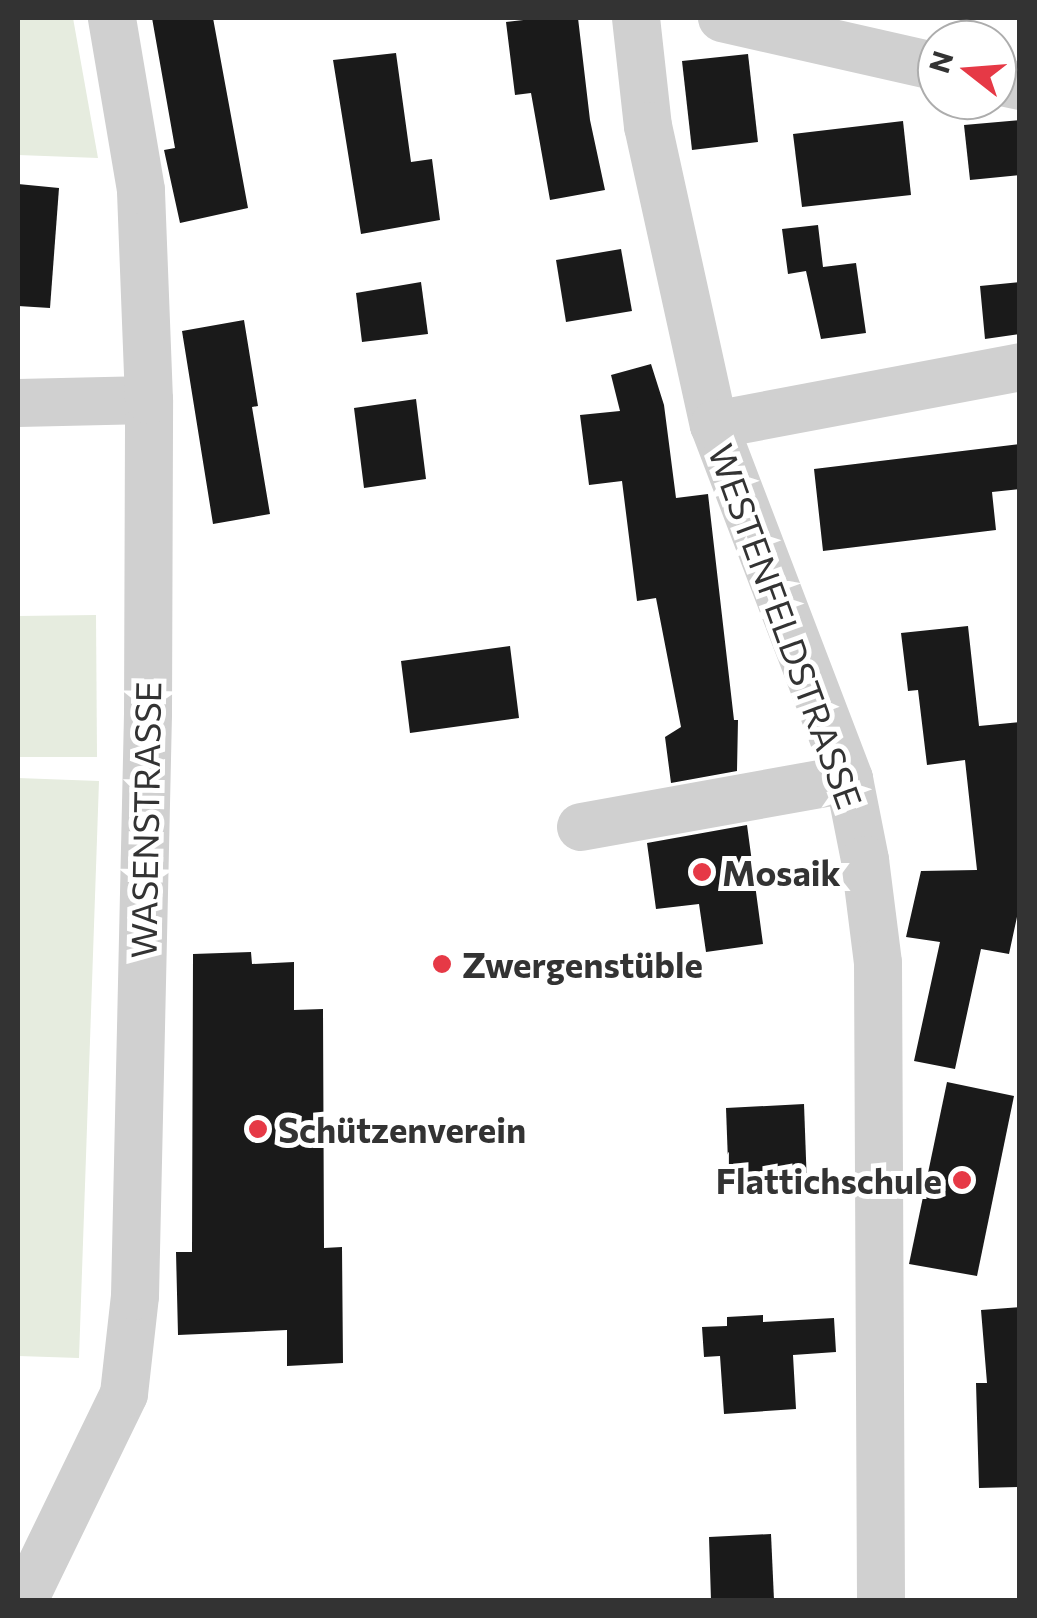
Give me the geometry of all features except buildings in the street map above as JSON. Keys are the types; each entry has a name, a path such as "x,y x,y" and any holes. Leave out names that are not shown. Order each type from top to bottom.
{"street":[{"name":"WASENSTRASSE","path":"24,1600 124,1394 132,1316 147,734 149,400 141,190 112,18"},
{"name":"WESTENFELDSTRASSE","path":"636,18 648,126 714,425 849,779 878,963 881,1600"},
{"path":"722,18 917,62"},
{"path":"714,425 1020,367"},
{"path":"18,403 149,400"},
{"path":"581,827 849,779"}],"shaded area":[{"path":"18,18 73,18 98,158 18,155"},
{"path":"96,615 97,757 18,757 18,616"},
{"path":"18,778 99,781 79,1358 18,1356"}],"place":[{"name":"Mosaik","path":"702,872"},
{"name":"Zwergenstüble","path":"442,964"},
{"name":"Schützenverein","path":"258,1129"},
{"name":"Flattichschule","path":"962,1180"}]}
